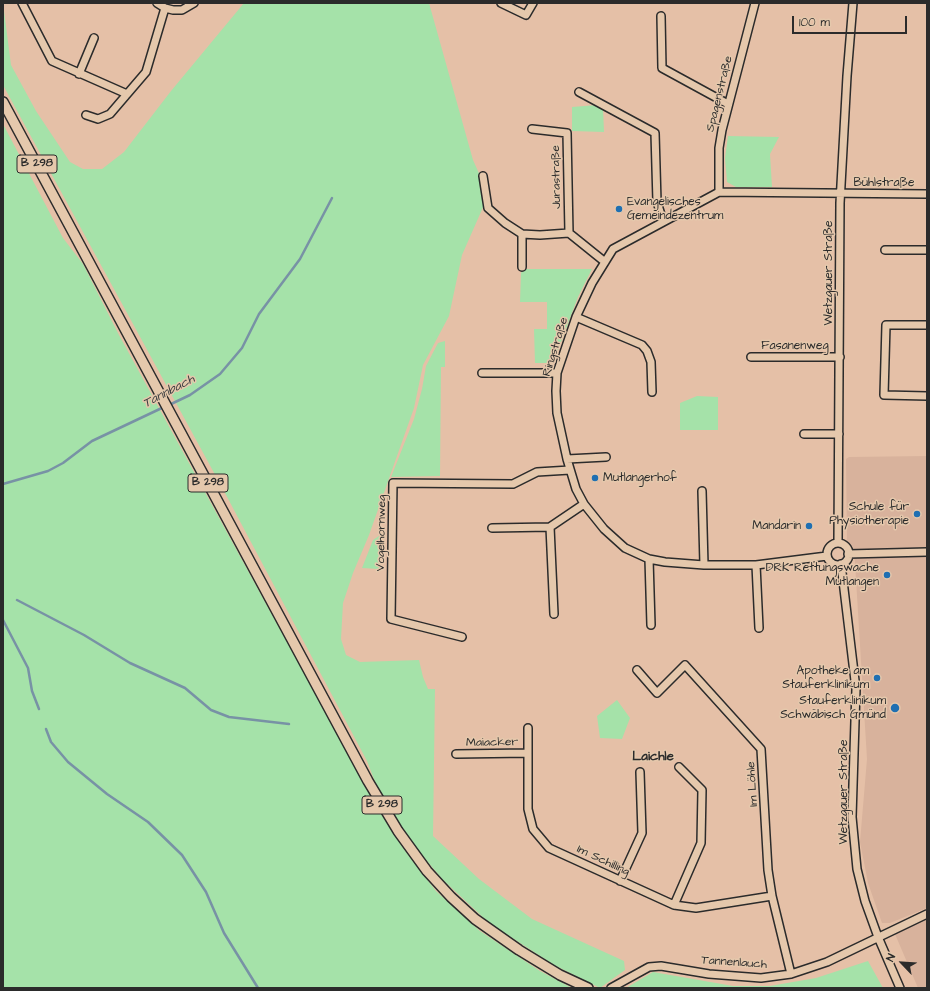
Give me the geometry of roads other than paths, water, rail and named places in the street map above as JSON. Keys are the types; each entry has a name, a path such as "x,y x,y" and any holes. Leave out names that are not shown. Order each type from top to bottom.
{"main road":[{"name":"B 298","path":"3,102 351,748 401,835 427,871 451,897 475,919 504,941 560,974 588,988"}],"street":[{"path":"22,3 52,61 127,94"},
{"path":"157,3 165,8 182,10 194,3"},
{"path":"501,3 526,15 533,3"},
{"name":"Spagenstraße","path":"719,192 719,148 728,104 755,3"},
{"name":"Wetzgauer Straße","path":"838,543 841,194 847,76 853,3"},
{"path":"86,115 98,119 110,114 146,72 165,8"},
{"path":"661,16 662,68 728,104"},
{"path":"79,74 94,38"},
{"path":"579,92 656,133 657,202 663,221"},
{"name":"Jurastraße","path":"532,129 567,133 569,233"},
{"path":"483,176 488,208 505,223 522,234 540,235 569,233 605,262"},
{"name":"Ringstraße","path":"827,556 756,565 704,565 648,559 625,548 604,529 584,504 576,489 567,459 557,413 556,391 557,373 576,318 613,249 719,192 841,194"},
{"name":"Bühlstraße","path":"841,194 927,194"},
{"path":"522,234 522,267"},
{"path":"885,250 927,250"},
{"path":"576,318 642,345 647,351 651,362 652,392"},
{"path":"927,325 886,325 884,395 927,396"},
{"name":"Fasanenweg","path":"750,357 840,357"},
{"path":"482,373 557,373"},
{"path":"804,434 839,434"},
{"path":"567,459 606,457"},
{"name":"Vogelhornweg","path":"462,637 391,619 393,483 513,484 538,472 570,470"},
{"path":"702,491 704,565"},
{"path":"492,528 550,527 584,504"},
{"path":"550,527 554,614"},
{"path":"838,543 844,545 848,554 846,560 841,564 831,562 827,556 830,547 838,543"},
{"path":"848,554 927,552"},
{"path":"648,559 651,625"},
{"name":"Wetzgauer Straße","path":"841,564 856,689 853,843 857,869 865,900 878,937 900,988"},
{"path":"756,565 758,628"},
{"name":"Im Löhle","path":"636,670 657,693 685,665 761,749 765,794 768,870 772,896 791,974"},
{"name":"Im Schilling","path":"528,728 528,809 533,828 549,848 674,905 696,908 772,896"},
{"name":"Maiacker","path":"456,754 528,753"},
{"path":"674,905 701,843 702,790 679,767"},
{"path":"620,881 642,834 640,772"},
{"name":"Tannenlauch","path":"612,988 649,967 661,966 709,974 761,978 791,974 827,962 927,914"}],"waterway":[{"name":"Tannbach","path":"169,405 190,395 220,374 242,348 259,314 300,259 332,198"},
{"name":"Tannbach","path":"3,484 48,471 63,463 92,441 164,407"},
{"path":"17,600 84,635 130,663 185,688 211,710 229,717 289,724"},
{"path":"3,620 28,668 32,691 39,709"},
{"path":"46,729 51,742 68,762 107,794 148,822 182,855 206,892 224,933 258,988"}],"place":[{"name":"Evangelisches Gemeindezentrum","path":"619,209"},
{"name":"Mutlangerhof","path":"595,478"},
{"name":"Schule für Physiotherapie","path":"917,514"},
{"name":"Mandarin","path":"809,526"},
{"name":"DRK Rettungswache Mutlangen","path":"887,575"},
{"name":"Apotheke am Stauferklinikum","path":"877,678"},
{"name":"Stauferklinikum Schwäbisch Gmünd","path":"895,708"}],"district":[{"name":"Laichle","path":"653,757"}]}
